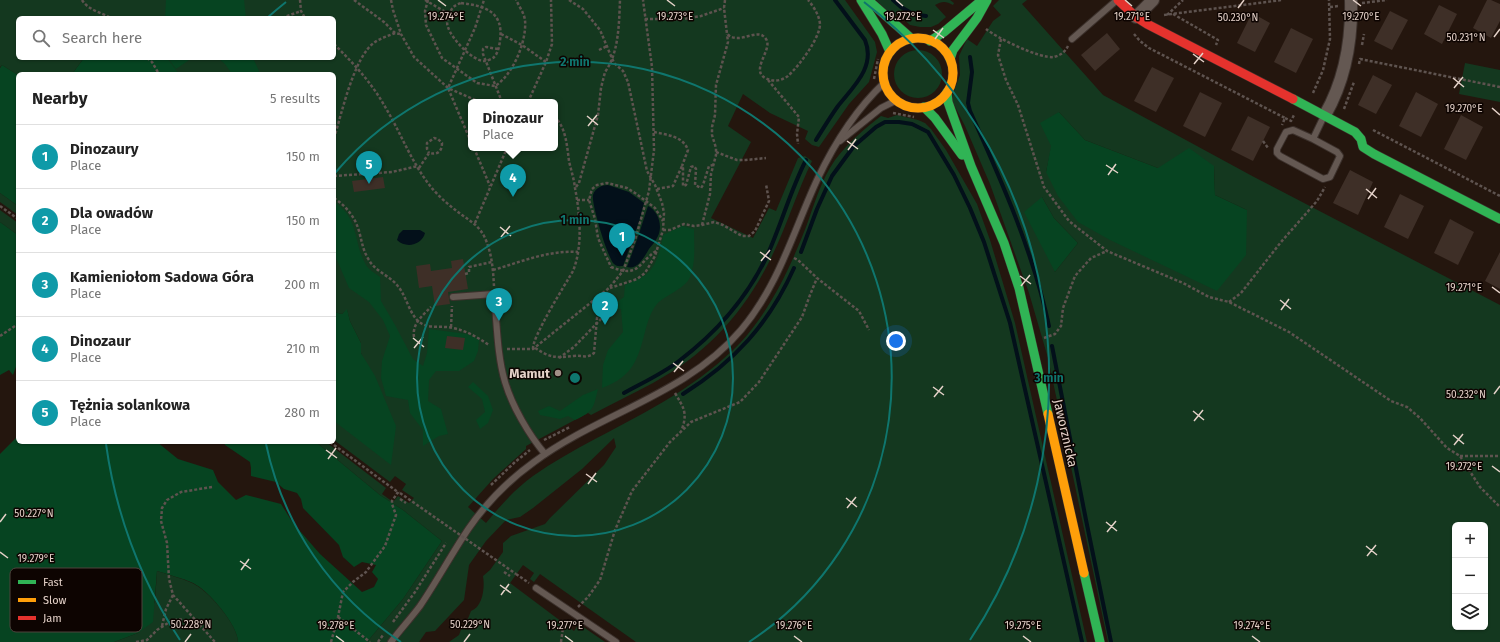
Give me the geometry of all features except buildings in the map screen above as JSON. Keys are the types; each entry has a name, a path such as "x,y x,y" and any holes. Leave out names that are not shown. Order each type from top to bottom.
{"street":[{"path":"861,0 882,34 890,52"},
{"path":"868,0 881,10 898,29 912,39"},
{"path":"930,41 946,31 968,9 982,0"},
{"path":"950,59 953,50 977,18 987,0"},
{"path":"1118,0 1136,17 1157,30 1327,110 1355,132 1361,139 1363,147 1374,154 1500,219"},
{"path":"1136,17 1153,0"},
{"path":"1327,110 1337,90 1345,66 1350,36 1351,0"},
{"path":"912,39 923,39 930,41 943,49 950,59 953,75 951,85 942,98 934,104 924,107 914,108 896,100 890,93 885,82 884,74 886,61 890,52 902,42 912,39"},
{"name":"Jaworznicka","path":"947,92 948,102 971,166 1004,243 1019,288 1100,642"},
{"name":"Jaworznicka","path":"924,107 935,118 971,166"}],"lane":[{"path":"1072,39 1118,0"},
{"path":"391,642 419,606 479,514 511,480 556,447 672,386 698,369 720,351 741,330 771,286 787,254 828,158 856,113 870,96 885,82"},
{"path":"838,143 881,108 896,100"},
{"path":"1312,139 1327,110"},
{"path":"1290,130 1312,139 1337,152 1340,156 1328,179 1280,156 1277,153 1277,149 1286,132 1290,130"},
{"path":"453,297 494,294 499,348 505,381 512,401 537,445 545,454"},
{"path":"536,588 616,642"}],"path":[{"path":"82,0 85,5 108,16"},
{"path":"300,0 301,11 304,16"},
{"path":"354,0 379,18 395,33"},
{"path":"391,0 401,34 414,57 448,88 473,99"},
{"path":"449,14 427,0 425,11 428,30 442,58 477,83 495,86 507,76 522,45 525,22 524,14 516,0"},
{"path":"464,0 466,4"},
{"path":"468,135 448,88 466,51 484,0"},
{"path":"529,99 546,62 552,44 550,0"},
{"path":"569,0 583,8 600,30 614,63 623,71 628,82 647,171 657,189 663,208 663,230 653,261 645,273 637,279 609,288"},
{"path":"575,188 579,183 593,134 605,72 611,64 613,58 618,30 620,0"},
{"path":"534,349 609,288 623,271 635,240 647,201 652,178 654,150 652,67 643,0"},
{"path":"702,225 710,194 711,174 716,152 712,127 715,115 716,86 728,42 724,8 725,0"},
{"path":"768,79 777,81 787,77 815,41 820,23 816,12 808,0"},
{"path":"1167,15 1183,0"},
{"path":"1222,49 1216,45 1218,40 1173,14 1282,0"},
{"path":"1312,96 1323,70 1330,39 1329,0"},
{"path":"466,4 492,12 500,23 501,34 498,49 493,58 480,61 466,51 453,38 447,26 449,14 456,5 466,4"},
{"path":"645,19 683,19 701,16 724,8"},
{"path":"287,16 301,11"},
{"path":"980,26 1001,39 1037,54 1052,57 1065,52 1072,39"},
{"path":"1130,29 1140,41 1149,48 1285,118 1279,130"},
{"path":"336,132 357,67 366,50 374,42 395,33 401,34"},
{"path":"501,34 522,45 546,62"},
{"path":"727,34 737,39 757,34 766,38 768,47 760,68 763,75 799,117 797,134 798,144"},
{"path":"1001,39 998,55 1006,80 1018,105 1044,187 1069,221 1107,251 1183,283 1208,297 1228,302 1289,332 1391,401 1407,407 1420,418 1447,448 1460,456 1480,487 1500,507"},
{"path":"336,46 371,83 418,168 430,186 462,215 475,223 485,237 492,262 494,294"},
{"path":"599,50 607,46"},
{"path":"498,49 489,47 484,49 482,54 501,99"},
{"path":"873,82 879,55"},
{"path":"1358,67 1360,59 1500,87"},
{"path":"150,60 158,72"},
{"path":"1327,110 1343,113 1354,82"},
{"path":"890,112 919,118"},
{"path":"534,349 532,345 573,271 578,252 577,200 566,140 562,127 558,121"},
{"path":"1368,127 1500,196"},
{"path":"654,132 674,136 682,141 688,150 673,186 657,189"},
{"path":"434,138 438,139 442,143 442,148 435,154 429,153 427,143 434,138"},
{"path":"1263,141 1269,149 1272,143"},
{"path":"475,151 491,186"},
{"path":"475,223 506,151"},
{"path":"716,152 737,160 766,158"},
{"path":"336,176 392,172 418,168 429,153"},
{"path":"682,166 684,168 683,186 686,185 691,167 694,166 696,169 695,185 700,188 703,185 709,166 713,165"},
{"path":"1228,302 1241,293 1281,242 1316,201 1323,192 1328,179"},
{"path":"657,250 631,271 623,271 612,267 598,238 595,219 589,200 592,189 597,185 607,183 627,188 655,208 663,222"},
{"path":"663,230 670,230 684,224 694,226 714,222 723,225 742,236 749,236 755,231 769,201 766,184"},
{"path":"336,199 343,204 351,214 359,231 362,246 369,261 375,268 396,283 418,321 426,326 451,327 469,332 492,347 534,349 559,358 574,356 585,358 594,353 597,322 604,292"},
{"path":"577,200 589,200"},
{"path":"0,206 16,218"},
{"path":"1032,343 1055,334 1061,326 1063,308 1075,276 1091,258 1107,251"},
{"path":"493,270 542,254 556,252 578,252"},
{"path":"787,254 798,260 817,278 859,311 869,330"},
{"path":"465,274 470,273 469,267 492,262"},
{"path":"561,642 563,628 573,612 588,597 600,580 615,530 632,491 670,442 691,422 740,402 760,382 802,317 817,278"},
{"path":"559,358 574,347 610,307 613,295"},
{"path":"451,327 453,297"},
{"path":"414,337 413,330 418,321 430,307"},
{"path":"0,336 16,325"},
{"path":"672,386 685,410 686,419 682,431"},
{"path":"537,445 576,424"},
{"path":"333,444 536,588"},
{"path":"1460,456 1500,456"},
{"path":"212,487 181,492 167,500 162,508 161,521 167,543 169,579 173,595 215,642"},
{"path":"331,642 344,592 354,581 366,572 385,546 396,515 392,501 399,492"},
{"path":"400,499 406,503"},
{"path":"504,572 510,576"},
{"path":"162,627 166,609 173,595"},
{"path":"338,617 370,642"},
{"path":"136,642 147,640 162,627 178,619 198,624"}],"green space":[{"path":"0,0 845,0 875,42 877,52 869,82 849,104 819,147 812,145 805,139 808,131 770,113 743,94 728,126 751,142 711,218 753,238 769,208 776,211 798,158 805,156 812,161 772,256 750,295 737,313 723,330 707,345 673,372 591,415 588,413 526,446 526,449 493,479 468,507 486,523 520,486 533,476 571,452 654,408 691,384 725,357 752,329 762,316 779,288 800,242 822,184 835,160 856,136 881,116 888,118 897,115 918,120 925,123 931,129 946,150 977,204 990,240 1015,323 1087,642 636,642 540,574 534,582 530,579 534,573 523,565 510,583 574,631 579,624 605,642 449,642 459,635 471,611 475,609 481,601 484,586 483,576 490,570 503,552 503,543 511,536 545,524 604,465 616,447 614,438 582,469 520,517 506,520 486,541 469,565 464,600 435,631 426,632 419,642 367,642 403,599 442,541 403,510 380,495 318,444 329,444 386,488 382,494 393,502 398,496 409,503 414,498 402,490 406,484 395,476 390,482 336,442 336,422 337,423 365,362 361,353 361,343 350,321 347,310 342,314 336,312 336,72 173,72 164,60 336,60 336,16 16,16 16,60 82,60 74,72 16,72 16,74 2,65 0,67"},
{"path":"166,0 244,0 246,16 165,16"},
{"path":"876,0 950,0 954,3 953,5 942,2 935,5 946,17 938,24 931,27 920,27 910,25 898,14 893,18"},
{"path":"999,0 1027,0 1022,4 1103,95 1254,177 1500,305 1500,642 1108,642 1048,358 1029,293 990,184 965,126 952,101 960,75 959,56 967,39 977,46 993,21 1001,15 993,6","holes":["1059,112 1085,140 1158,168 1214,166 1215,195 1247,210 1046,172","1042,197 1054,218 1078,243 1055,272"]},
{"path":"913,50 923,50 935,57 942,69 942,79 935,91 923,98 913,98 905,94 898,87 894,79 894,69 898,61 905,54"},
{"path":"82,60 168,60 178,72 74,72"},
{"path":"169,60 189,60 176,69"},
{"path":"220,60 254,60 259,71 231,72"},
{"path":"1465,63 1500,70 1500,102 1459,94"},
{"path":"2,65 16,74 16,205 0,193 0,68"},
{"path":"1059,112 1085,140 1158,168 1189,148 1214,166 1215,195 1247,210 1246,255 1217,291 1110,240 1078,222 1058,196 1046,172 1051,146 1040,123"},
{"path":"0,193 16,205 16,214 0,202"},
{"path":"1042,197 1054,218 1078,243 1055,272 1024,212"},
{"path":"336,204 342,208 352,223 362,257 366,265 380,277 381,301 413,359 423,366 427,353 429,329 467,334 479,340 478,351 474,361 459,371 436,371 429,380 428,401 441,409 448,434 439,436 423,446 423,430 410,413 408,400 386,396 381,378 382,361 390,336 383,320 369,302 349,288 336,258"},
{"path":"0,210 16,222 16,234 0,222"},
{"path":"0,222 16,234 16,367 13,375 9,370 0,375"},
{"path":"682,226 694,229 694,260 690,277 684,285 655,306 649,319 637,357 628,372 613,383 602,388 603,365 608,350 623,332 621,309 614,310 617,302 624,297 625,285 647,274 657,259 663,235"},
{"path":"347,309 350,321 361,343 361,353 375,376 396,426 391,465 336,423 336,312 342,314"},
{"path":"473,382 488,396 493,410 488,423 480,429 476,420 485,412 482,399 468,387"},
{"path":"598,389 592,409 575,420 568,416 560,419 540,415 538,411 549,406 560,411 583,395"},
{"path":"16,438 16,444 159,444 178,459 213,470 218,482 236,500 246,495 281,504 293,523 320,554 362,592 374,587 378,579 372,572 376,565 362,562 354,567 343,557 339,545 303,508 301,499 297,493 284,489 276,482 251,476 250,462 225,444 318,444 380,495 403,510 442,541 403,599 367,642 238,642 237,635 228,618 214,600 193,583 157,571 153,622 142,630 142,568 10,568 10,632 139,632 114,642 0,642 0,454"},
{"path":"157,571 192,583 214,600 228,618 237,635 238,642 114,642 142,632 142,626 155,602"}],"shaded area":[{"path":"608,185 629,192 644,203 640,219 623,266 616,266 611,260 597,219 593,200 595,190 599,187"},
{"path":"648,206 652,208 659,219 660,227 658,236 643,259 637,265 634,267 627,267 637,240"},
{"path":"403,230 420,230 425,233 421,240 417,243 409,245 401,243 397,240 399,234"}],"waterway":[{"path":"816,140 835,110 856,84 868,59 868,50 865,40 835,0"},
{"path":"893,0 913,14 926,16"},
{"path":"970,57 972,72 968,103 970,111 993,163 1025,243 1049,326"},
{"path":"801,252 817,209 832,176 854,146 876,127 885,122 912,124 928,132 954,175 970,208 984,242 1010,323 1082,642"},
{"path":"624,393 679,361 718,327 729,314 749,287 766,258 806,160"},
{"path":"683,394 718,369 748,340 773,307 794,268"},
{"path":"1052,346 1111,642"}],"traffic: fast":[{"path":"861,0 882,34 890,52"},
{"path":"868,0 912,39"},
{"path":"930,41 944,32 982,0"},
{"path":"950,59 953,50 977,18 987,0"},
{"path":"947,92 948,102 971,166 1004,243 1019,288 1048,414"},
{"path":"1293,99 1355,132 1361,139 1363,147 1374,154 1500,219"},
{"path":"924,107 935,118 962,155"},
{"path":"1084,573 1100,642"}],"traffic: slow":[{"path":"918,38 937,44 947,54 953,73 947,92 937,102 918,108 899,102 889,92 883,73 889,54 899,44 918,38"},
{"path":"1048,414 1084,573"}],"traffic: jam":[{"path":"1118,0 1136,17 1147,24 1293,99"}],"place":[{"name":"Tężnia solankowa","path":"369,184"},
{"name":"Dinozaur","path":"513,197"},
{"name":"Dinozaury","path":"622,256"},
{"name":"Kamieniołom Sadowa Góra","path":"499,321"},
{"name":"Dla owadów","path":"605,325"},
{"name":"Mamut","path":"558,373"}]}
